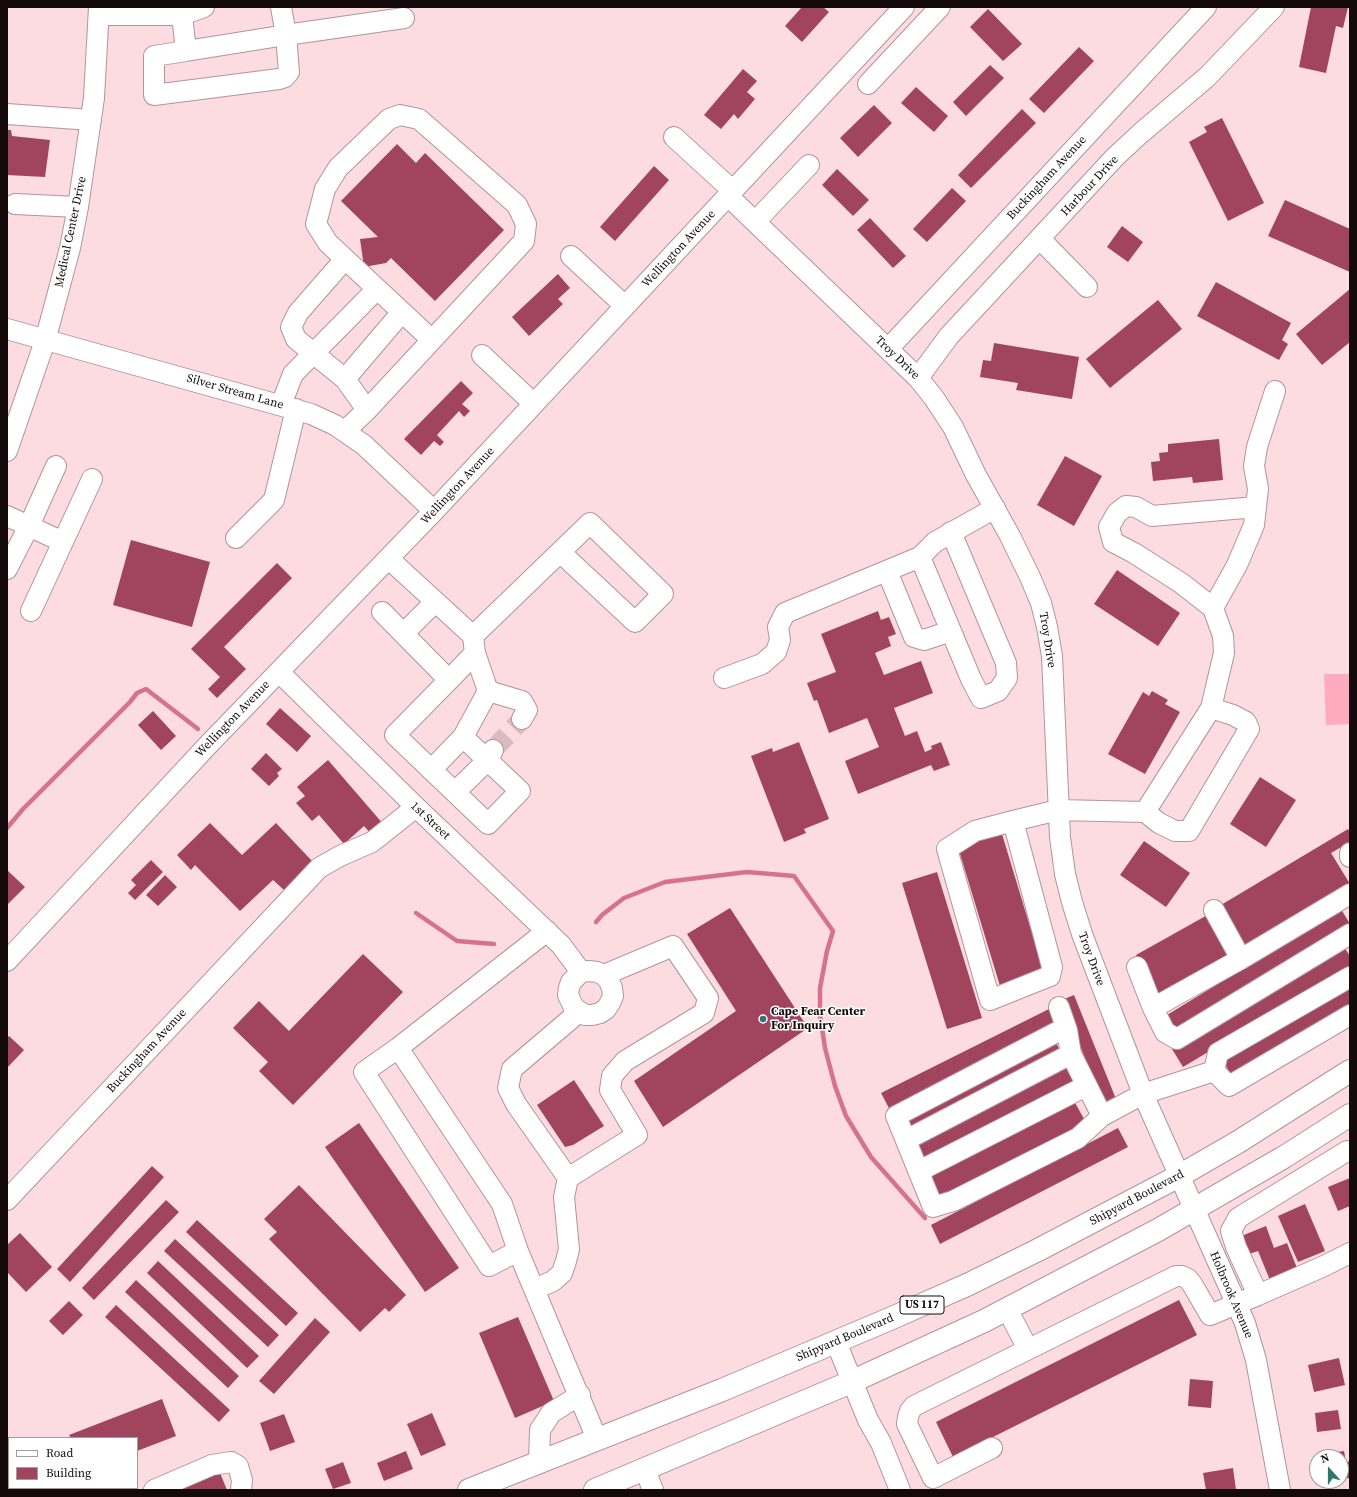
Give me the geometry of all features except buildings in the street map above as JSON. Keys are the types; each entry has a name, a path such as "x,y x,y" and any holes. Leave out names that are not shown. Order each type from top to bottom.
{"main road":[{"name":"Shipyard Boulevard","path":"469,1490 722,1390 969,1284 1038,1250 1179,1176 1238,1142 1350,1071"},
{"path":"594,1490 852,1382 1007,1309 1193,1210 1284,1157 1341,1120"}],"street":[{"path":"99,11 181,11 204,7"},
{"path":"282,7 286,35 289,72 279,79 154,95 154,56 286,35 404,18"},
{"path":"868,84 940,7"},
{"name":"Buckingham Avenue","path":"888,349 1206,7"},
{"name":"Harbour Drive","path":"918,378 948,336 1115,157 1206,78 1249,35 1274,7"},
{"path":"902,10 917,31"},
{"name":"Wellington Avenue","path":"7,961 144,813 434,511 902,10"},
{"name":"Medical Center Drive","path":"7,450 45,341 66,263 78,207 94,98 99,11"},
{"path":"181,11 186,51"},
{"path":"7,114 91,120"},
{"path":"345,432 367,410 524,241 526,224 517,205 419,119 400,115 389,119 338,168 325,189 316,224 328,243 432,340"},
{"name":"Troy Drive","path":"674,137 731,194 755,222 918,378 934,398 953,427 976,475 995,508 1030,577 1041,603 1052,656 1058,810 1065,874 1074,908 1094,967 1143,1094 1179,1176"},
{"path":"755,222 809,165"},
{"path":"16,207 78,207"},
{"path":"1040,239 1087,286"},
{"path":"571,256 625,306"},
{"path":"345,259 298,313 290,327 296,338 313,354 345,379 367,410"},
{"path":"236,538 274,500 293,374 377,289"},
{"path":"345,379 402,312"},
{"name":"Silver Stream Lane","path":"7,329 45,341 288,407 317,417 345,432 364,445 434,511"},
{"path":"482,355 534,404"},
{"path":"1213,608 1237,565 1254,525 1258,489 1254,466 1256,453 1275,391"},
{"path":"7,569 29,526 56,466"},
{"path":"31,611 92,479"},
{"path":"1145,812 1211,708 1224,653 1223,636 1213,608 1181,583 1134,553 1113,542 1109,527 1116,513 1126,506 1136,507 1152,516 1256,507"},
{"path":"724,678 762,664 776,652 780,640 778,627 785,613 920,557 935,542 995,508"},
{"path":"7,516 63,542"},
{"path":"463,736 491,754 520,791 488,824 395,735 449,680 474,644 560,552 590,523 663,594 635,622 560,552"},
{"path":"920,557 971,679 981,698 998,691 1007,678 1006,663 951,532"},
{"path":"389,558 436,602 474,644 488,691 463,736 431,770"},
{"path":"887,571 914,637 924,640 951,630"},
{"path":"404,633 436,602"},
{"path":"382,612 449,680"},
{"name":"1st Street","path":"279,672 416,807 547,931 561,945 581,972"},
{"path":"488,691 522,701 527,710 522,719"},
{"path":"1013,820 1052,967 1050,976 990,1000 947,849 975,831 1013,820 1058,810 1145,812 1159,823 1175,831 1189,831 1249,729 1246,722 1233,715 1211,708"},
{"path":"455,792 491,754"},
{"name":"Buckingham Avenue","path":"7,1200 319,868 340,856 372,842 416,807"},
{"path":"1153,1008 1241,959 1350,894"},
{"path":"1214,910 1241,959"},
{"path":"518,1251 489,1266 364,1072 398,1048 547,931"},
{"path":"1137,967 1153,1008 1165,1032 1177,1039 1350,934"},
{"path":"534,1289 553,1281 562,1273 566,1261 569,1249 564,1197 568,1178 637,1135 610,1090 612,1076 625,1061 704,1013 708,998 673,946 604,975"},
{"path":"581,972 597,972 604,975 612,988 613,996 606,1009 600,1013 592,1015 585,1015 579,1012 574,1008 568,995 571,982 581,972"},
{"path":"1214,1071 1218,1054 1350,977"},
{"path":"1060,1007 1067,1030 1071,1054 1102,1116"},
{"path":"568,1178 516,1104 508,1088 512,1069 579,1012"},
{"path":"1214,1071 1230,1086 1350,1015"},
{"path":"1067,1030 1056,1033 896,1116 934,1207 953,1202 1078,1138 1102,1116 1143,1094 1214,1071"},
{"path":"398,1048 502,1204 518,1251 580,1395 597,1439"},
{"path":"906,1140 1071,1054"},
{"path":"918,1168 925,1168 1086,1086"},
{"path":"1258,1295 1236,1247 1231,1231 1238,1218 1349,1153 1341,1120"},
{"path":"1284,1157 1300,1181"},
{"name":"Holbrook Avenue","path":"1179,1176 1244,1323 1256,1360 1280,1490"},
{"path":"1215,1257 1236,1247"},
{"path":"992,1448 933,1478 907,1424 910,1411 914,1406 1176,1276 1182,1276 1188,1279 1210,1315 1322,1267 1350,1252"},
{"path":"1007,1309 1028,1349"},
{"path":"836,1342 868,1420 881,1442 900,1490"},
{"path":"539,1462 540,1430 551,1414 580,1395"},
{"path":"154,1490 212,1465 231,1462 238,1466 248,1476 252,1490"},
{"path":"238,1466 242,1480 241,1490"},
{"path":"644,1470 653,1490"}],"shaded area":[{"path":"1324,674 1349,674 1350,724 1326,725"}],"waterway":[{"path":"7,828 23,809 130,702 137,693 146,689 198,729"},
{"path":"596,922 602,915 624,898 665,882 747,872 794,876 833,931 827,951 820,988 820,1015 825,1048 835,1086 846,1116 871,1157 925,1218"},
{"path":"416,913 457,941 494,944"}],"tunnel":[{"path":"493,750 522,719"}],"place":[{"name":"Cape Fear Center For Inquiry","path":"763,1019"}]}
